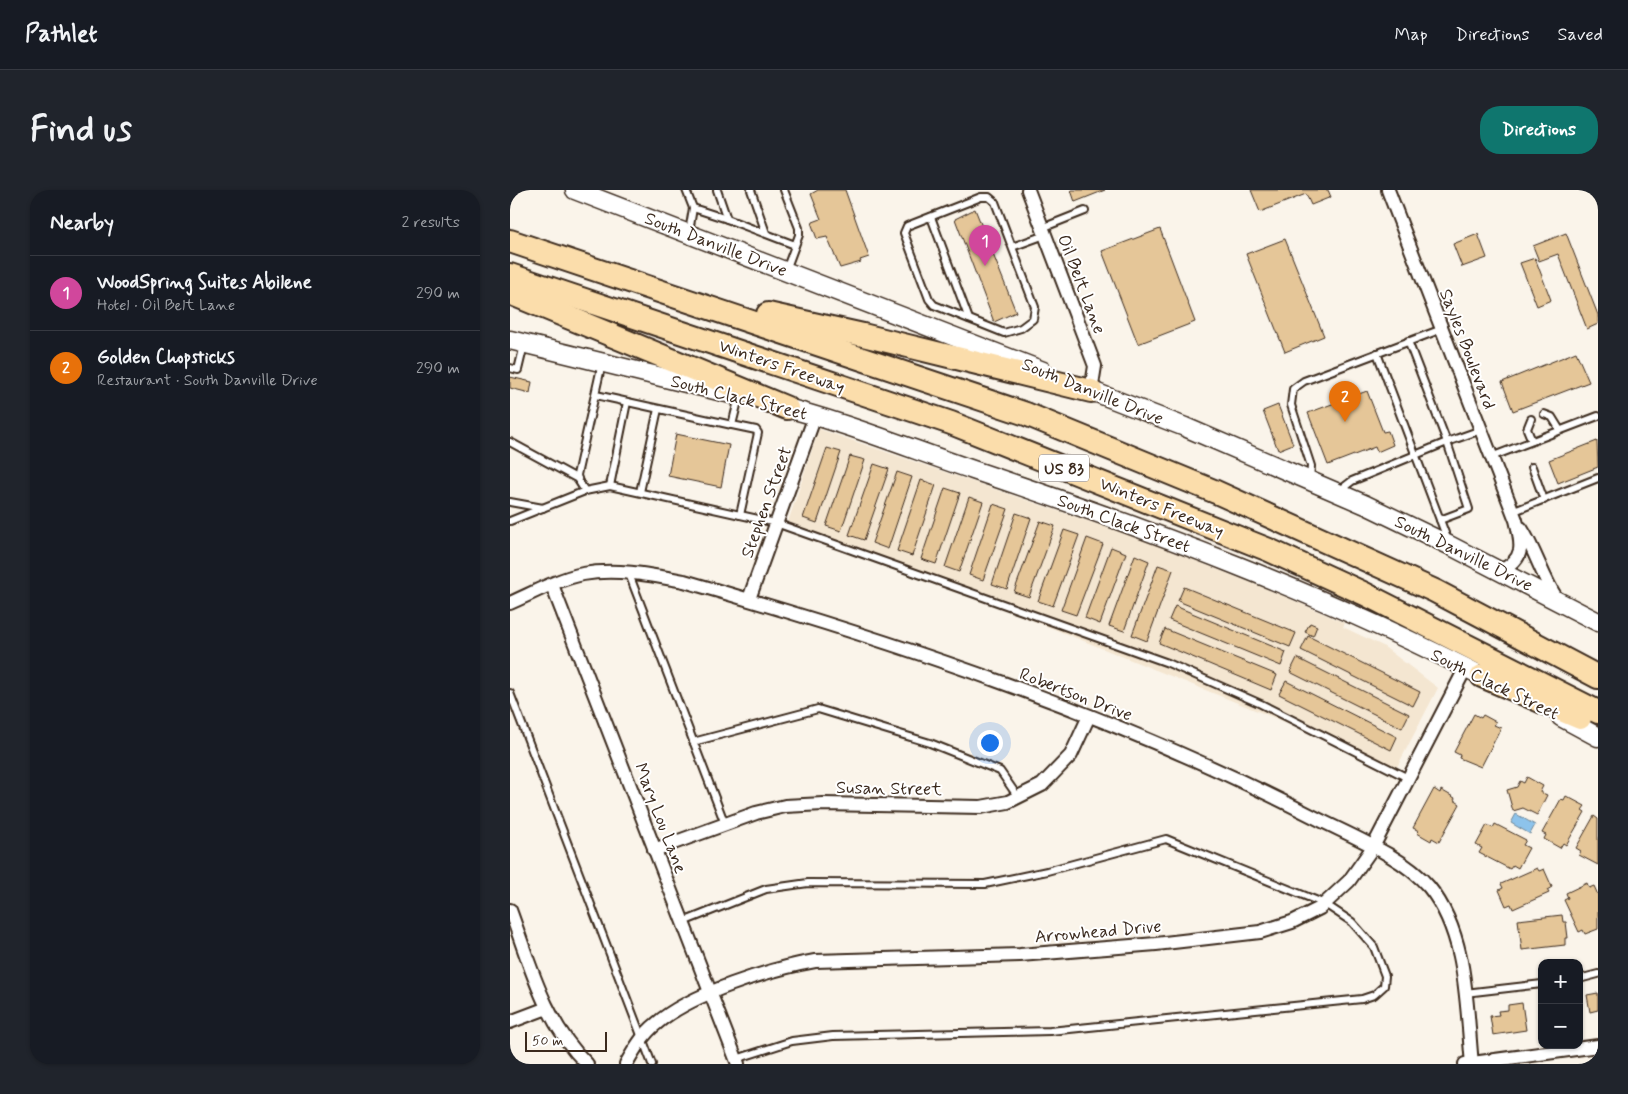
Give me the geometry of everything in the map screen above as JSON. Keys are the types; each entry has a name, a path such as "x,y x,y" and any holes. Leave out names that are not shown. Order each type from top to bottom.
{"highway":[{"name":"Winters Freeway","path":"510,241 1026,414 1189,481 1435,592 1598,676"},
{"name":"Winters Freeway","path":"510,274 951,423 1260,547 1366,594 1598,712"},
{"path":"658,290 863,335 1091,391"},
{"path":"510,293 788,408"},
{"path":"1474,673 1598,726"}],"main road":[{"name":"South Danville Drive","path":"575,190 1185,427 1310,483 1366,505 1449,545 1598,622"},
{"name":"South Clack Street","path":"517,341 815,416 1156,534 1276,581 1474,673 1598,737"}],"street":[{"name":"Oil Belt Lane","path":"1028,190 1095,366 1091,391"},
{"name":"Sayles Boulevard","path":"1388,190 1514,516 1521,544 1520,554 1512,566 1500,571"},
{"name":"Stephen Street","path":"749,599 815,416"},
{"name":"Sayles Boulevard","path":"1514,516 1527,538 1544,581 1556,599"},
{"name":"Robertson Drive","path":"510,603 552,585 582,575 629,574 684,581 749,599 923,655 1089,716 1253,785 1373,847 1408,868 1428,887 1441,906 1452,928 1459,952 1469,1064"},
{"name":"Mary Lou Lane","path":"552,585 737,1061"},
{"name":"Arrowhead Drive","path":"626,1064 654,1025 678,1007 782,967 815,961 1020,955 1156,944 1260,932 1292,922 1325,904 1349,881 1373,847 1408,778 1474,673"},
{"name":"Susan Street","path":"654,850 725,824 785,806 823,804 981,807 1008,802 1042,785 1071,755 1089,716"},
{"path":"510,910 546,1008 560,1034 587,1064"},
{"path":"510,1022 546,1008"},
{"path":"1469,1064 1598,1046"}],"lane":[{"path":"686,190 693,208 689,233"},
{"path":"717,190 727,219"},
{"path":"751,190 766,233"},
{"path":"784,190 799,228 786,271"},
{"path":"981,197 988,197 995,202 1012,247 1035,307 1033,319 1020,328 1004,333 934,305 929,299 904,229 981,197"},
{"path":"693,208 795,245"},
{"path":"1012,247 1085,211"},
{"path":"931,217 969,319"},
{"path":"1310,483 1311,466 1291,405 1293,389 1304,380 1442,329"},
{"path":"510,368 518,370 517,341"},
{"path":"1408,341 1447,442 1469,509 1440,520"},
{"path":"1377,353 1449,545"},
{"path":"578,479 602,362"},
{"path":"596,395 756,430 758,433 740,515"},
{"path":"732,425 739,396"},
{"path":"610,486 627,402"},
{"path":"640,492 658,409"},
{"path":"1544,414 1552,417 1560,430"},
{"path":"1491,457 1598,416"},
{"path":"1531,419 1528,429 1532,441"},
{"path":"1336,494 1352,481 1481,430"},
{"path":"510,442 578,479 585,491"},
{"path":"1532,467 1544,500"},
{"path":"1514,516 1544,500 1598,478"},
{"path":"510,521 585,491 610,486 776,523 1168,663 1261,704 1408,778"},
{"path":"510,502 543,508"},
{"path":"629,574 725,824"},
{"path":"510,693 644,1038 652,1064"},
{"path":"693,742 818,710 930,743 1000,771 1018,797"},
{"path":"682,922 766,889 808,883 985,884 1046,871 1166,839 1325,904 1352,922 1374,947 1385,976 1384,986 1374,996 1362,999 1050,1032 833,1036 792,1042 737,1061"},
{"path":"1583,979 1598,974"},
{"path":"1464,993 1538,984"}],"shaded area":[{"path":"819,429 1149,542 1279,594 1345,623 1343,627 1383,646 1438,688 1397,767 788,522"}],"water":[{"path":"1516,814 1535,825 1530,834 1511,823"}],"building":[{"path":"818,190 845,190 869,257 860,260 861,262 840,268 827,237 817,239 812,225 813,222 821,219 811,194"},
{"path":"1071,190 1105,190 1075,202"},
{"path":"1251,190 1328,190 1331,197 1311,205 1306,194 1260,212"},
{"path":"975,209 1016,312 994,322 955,219"},
{"path":"1160,229 1195,322 1138,344 1102,251"},
{"path":"1566,233 1598,315 1598,324 1587,329 1558,254 1539,261 1533,246"},
{"path":"1478,234 1487,258 1462,267 1453,244"},
{"path":"1285,239 1324,336 1285,352 1246,254"},
{"path":"1535,258 1551,300 1537,306 1520,263"},
{"path":"1576,352 1589,382 1513,411 1502,382"},
{"path":"510,377 532,382 530,393 510,388"},
{"path":"1367,391 1383,432 1388,431 1393,445 1377,452 1375,447 1328,465 1308,413"},
{"path":"1278,405 1293,444 1278,450 1263,411"},
{"path":"676,434 729,445 721,487 668,476"},
{"path":"1597,441 1598,467 1558,483 1549,460"},
{"path":"827,448 841,452 817,523 803,518"},
{"path":"850,456 865,460 841,531 826,526"},
{"path":"874,464 889,469 864,540 849,535"},
{"path":"897,472 912,477 888,549 872,543"},
{"path":"921,480 936,485 912,556 897,551"},
{"path":"945,488 960,493 936,564 921,559"},
{"path":"969,497 983,502 959,572 945,567"},
{"path":"993,504 1008,509 983,580 969,575"},
{"path":"1016,513 1031,518 1007,589 992,584"},
{"path":"1040,521 1055,526 1029,597 1014,592"},
{"path":"1064,530 1079,535 1053,606 1038,601"},
{"path":"1087,538 1103,544 1076,615 1061,610"},
{"path":"1111,547 1126,553 1100,624 1085,618"},
{"path":"1135,555 1149,561 1124,631 1109,626"},
{"path":"1158,565 1173,570 1147,641 1132,635"},
{"path":"1184,587 1296,633 1290,647 1178,601"},
{"path":"1175,606 1286,652 1281,666 1169,620"},
{"path":"1310,623 1317,626 1313,636 1305,632"},
{"path":"1165,629 1277,675 1271,690 1159,643"},
{"path":"1308,636 1420,692 1413,706 1301,650"},
{"path":"1297,658 1409,714 1402,728 1290,672"},
{"path":"1286,681 1397,737 1391,750 1279,694"},
{"path":"1474,714 1481,718 1483,715 1496,722 1494,725 1501,728 1481,767 1459,758 1460,755 1454,752"},
{"path":"1527,777 1543,786 1540,792 1547,795 1537,815 1523,808 1513,811 1507,790 1517,787 1520,781 1524,783"},
{"path":"1434,789 1440,793 1441,790 1455,798 1454,800 1460,804 1439,842 1432,838 1431,841 1417,833 1419,831 1413,828"},
{"path":"1566,796 1585,806 1582,810 1585,812 1566,845 1563,843 1560,848 1544,839 1546,835 1542,833 1561,799 1564,800"},
{"path":"1594,816 1598,819 1598,865 1579,855 1581,851 1576,848"},
{"path":"1495,824 1526,840 1523,845 1529,848 1518,868 1513,865 1510,869 1479,853 1482,848 1476,845 1487,825 1493,828"},
{"path":"1537,868 1539,871 1544,869 1552,887 1547,890 1549,893 1513,909 1511,904 1506,906 1499,890 1503,888 1501,884"},
{"path":"1587,883 1589,888 1594,886 1598,895 1598,929 1585,934 1583,930 1579,932 1564,900 1568,898 1566,893"},
{"path":"1562,915 1563,922 1566,922 1568,938 1565,938 1565,945 1522,950 1518,920"},
{"path":"1598,993 1598,1010 1590,1012 1587,995"},
{"path":"1522,1003 1526,1030 1493,1035 1490,1016 1499,1015 1498,1011 1508,1010 1508,1005"}],"place":[{"name":"WoodSpring Suites Abilene","path":"985,266"},
{"name":"Golden Chopsticks","path":"1345,422"}]}
